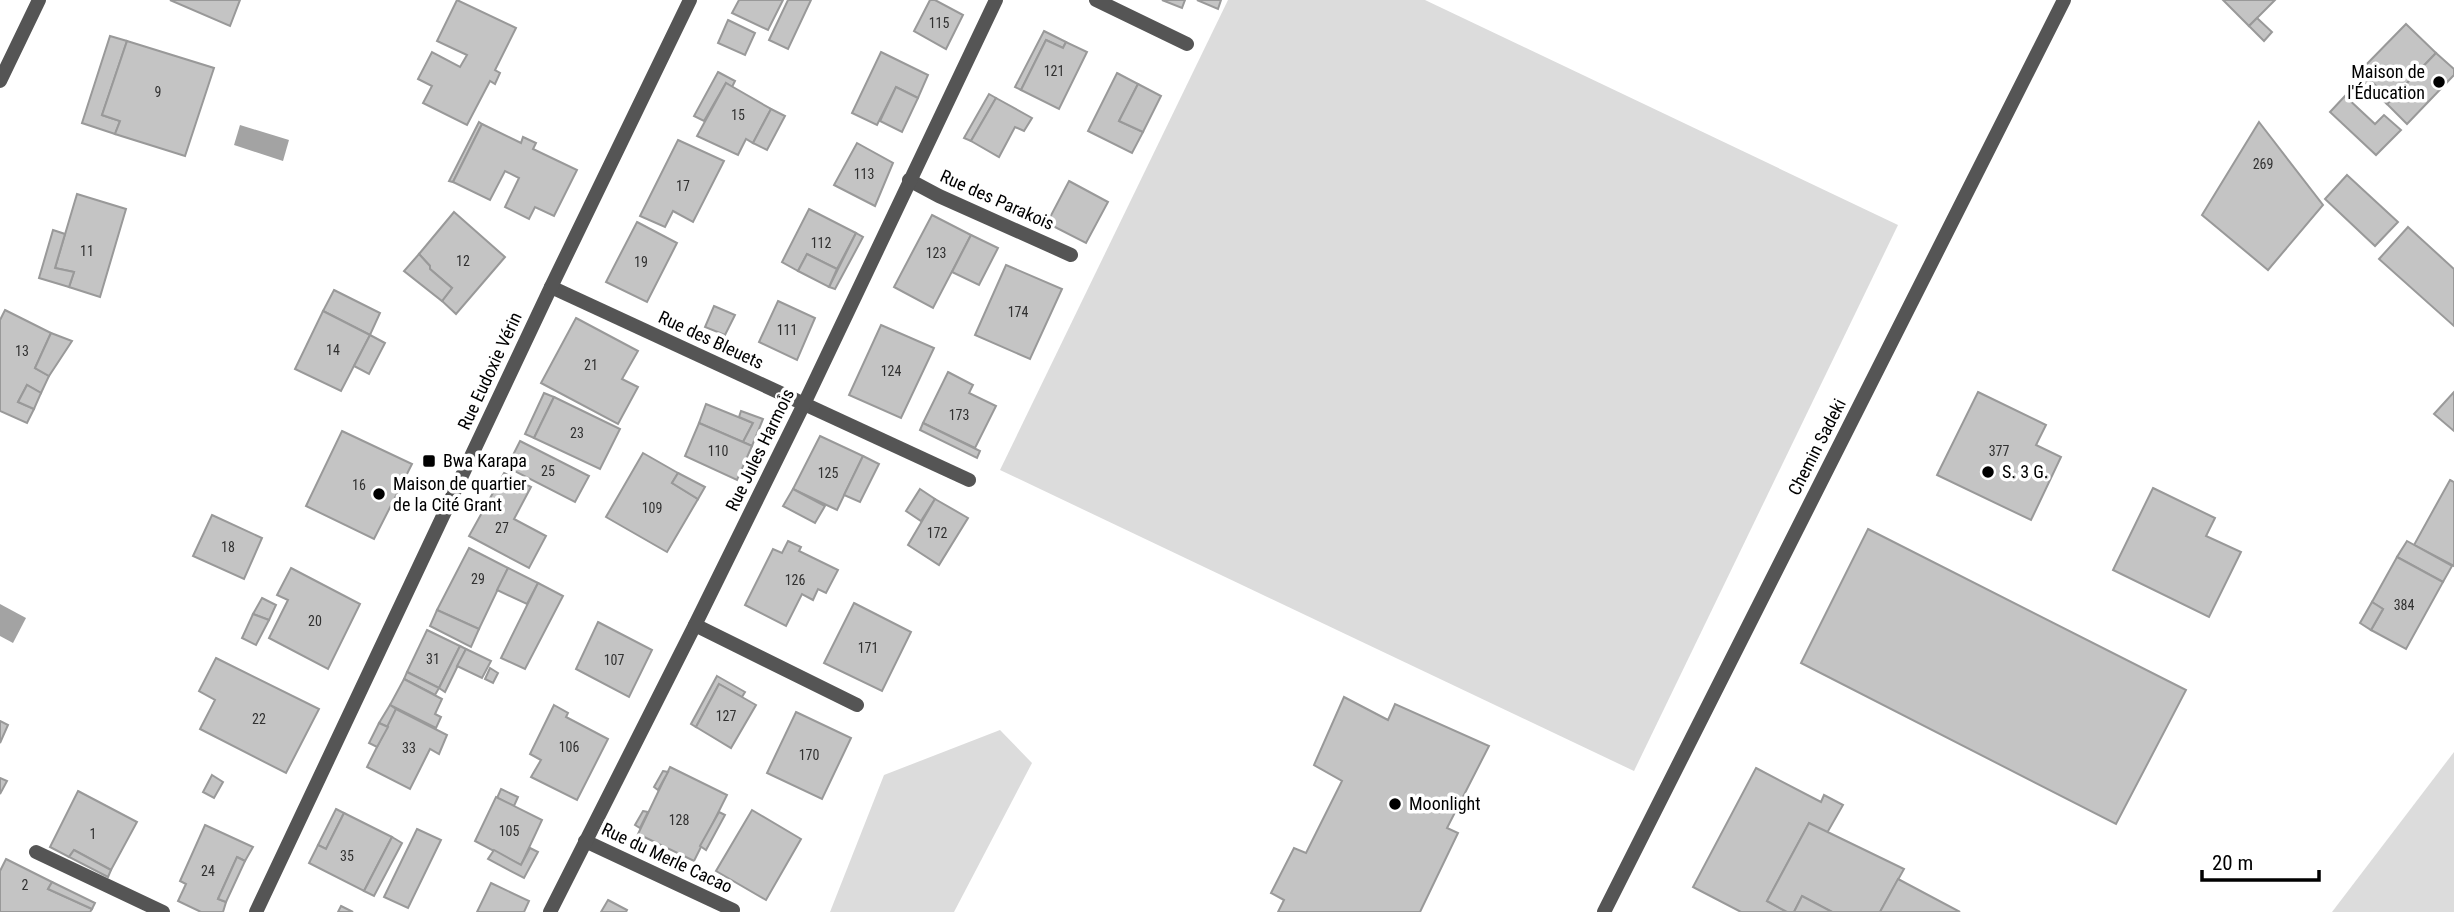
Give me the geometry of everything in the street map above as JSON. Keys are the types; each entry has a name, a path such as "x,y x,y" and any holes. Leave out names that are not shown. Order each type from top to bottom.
{"street":[{"path":"0,81 39,0"},
{"name":"Rue Eudoxie Vérin","path":"256,912 551,287 690,0"},
{"name":"Rue Jules Harmois","path":"550,912 804,404 996,0"},
{"path":"1096,0 1187,44"},
{"name":"Chemin Sadeki","path":"1604,912 2064,0"},
{"name":"Rue des Parakois","path":"909,180 1071,255"},
{"name":"Rue des Bleuets","path":"551,287 968,480"},
{"path":"695,625 857,705"},
{"name":"Rue du Merle Cacao","path":"585,841 733,910"},
{"path":"36,852 163,912"}],"shaded area":[{"path":"1228,0 1425,0 1898,225 1634,771 1000,470"},
{"path":"240,125 289,140 283,161 234,145"},
{"path":"0,604 26,618 13,643 0,636"},
{"path":"1000,730 1032,763 954,912 830,912 884,775"},
{"path":"2454,752 2454,912 2332,912"}],"building":[{"path":"170,0 240,0 230,26"},
{"path":"457,0 516,28 495,70 500,73 495,84 490,81 467,125 423,103 432,86 418,79 432,52 460,67 467,55 437,41"},
{"path":"739,0 783,0 768,30 732,13"},
{"path":"788,0 811,0 788,49 769,40"},
{"path":"930,0 963,15 946,49 914,31"},
{"path":"1162,0 1185,0 1182,8"},
{"path":"1197,0 1221,0 1218,9"},
{"path":"2223,0 2275,0 2249,26"},
{"path":"2257,18 2272,32 2264,41 2249,26"},
{"path":"728,20 755,33 745,55 718,43"},
{"path":"2406,24 2436,53 2391,100 2360,71"},
{"path":"1044,31 1066,42 1063,48 1046,40 1021,90 1015,87"},
{"path":"110,36 127,41 102,115 120,121 115,134 82,123"},
{"path":"1046,40 1063,48 1066,42 1087,52 1059,109 1021,90"},
{"path":"127,41 214,68 185,156 115,134 120,121 102,115"},
{"path":"881,52 928,75 918,98 896,87 877,125 852,113"},
{"path":"2436,53 2454,69 2454,75 2407,124 2387,104"},
{"path":"2360,71 2391,100 2387,104 2356,75"},
{"path":"718,72 735,81 732,87 726,83 704,121 694,116"},
{"path":"1117,73 1138,84 1119,121 1143,132 1132,153 1088,131"},
{"path":"726,83 771,109 753,143 746,139 738,155 697,136"},
{"path":"1138,84 1161,96 1143,132 1119,121"},
{"path":"896,87 918,98 902,132 880,121"},
{"path":"989,94 996,98 971,141 964,138"},
{"path":"2345,96 2375,124 2384,115 2401,130 2376,155 2330,112"},
{"path":"996,98 1032,118 1024,131 1015,127 999,157 971,141"},
{"path":"771,109 785,116 767,150 753,143"},
{"path":"479,122 482,124 453,182 449,181"},
{"path":"2259,122 2323,205 2268,270 2202,215"},
{"path":"482,124 521,143 523,137 536,143 533,149 577,170 554,216 535,207 529,219 505,207 519,178 505,171 490,200 453,182"},
{"path":"678,140 724,161 693,222 673,211 665,227 640,216"},
{"path":"857,143 893,163 875,206 834,185"},
{"path":"2347,175 2398,222 2375,246 2325,199"},
{"path":"1069,181 1108,202 1086,243 1047,223"},
{"path":"77,194 126,209 100,297 69,287 74,272 55,268"},
{"path":"809,209 856,233 837,269 807,254 798,271 782,262"},
{"path":"454,212 505,257 456,314 442,301 452,288 430,269 419,254"},
{"path":"932,215 971,235 933,308 894,287"},
{"path":"637,222 677,243 647,302 606,282"},
{"path":"2408,227 2454,269 2454,326 2379,259"},
{"path":"53,230 65,234 55,268 74,272 69,287 39,278"},
{"path":"856,233 863,237 835,289 829,287"},
{"path":"971,235 998,248 979,285 952,272"},
{"path":"419,254 430,269 452,288 442,301 404,271"},
{"path":"807,254 837,269 829,287 798,271"},
{"path":"1006,265 1062,289 1030,359 975,335"},
{"path":"334,290 380,313 370,335 323,311"},
{"path":"778,301 815,318 797,360 759,342"},
{"path":"714,306 735,315 725,335 705,327"},
{"path":"5,310 51,333 35,368 49,376 41,393 27,385 18,402 34,409 27,423 0,411 0,320"},
{"path":"323,311 370,335 341,391 295,369"},
{"path":"576,318 638,351 622,379 638,387 618,424 541,383"},
{"path":"881,325 934,348 901,418 849,395"},
{"path":"51,333 72,341 49,376 35,368"},
{"path":"370,335 385,343 369,374 354,366"},
{"path":"948,372 973,385 969,393 996,406 975,448 923,423"},
{"path":"27,385 41,393 34,409 18,402"},
{"path":"1978,392 2046,425 2036,445 2061,457 2031,520 1937,475"},
{"path":"2454,392 2454,431 2434,414"},
{"path":"544,393 554,397 534,438 525,434"},
{"path":"554,397 620,429 600,469 534,438"},
{"path":"706,404 753,423 743,442 699,423"},
{"path":"741,411 763,419 752,446 743,442 753,423 739,417"},
{"path":"699,423 752,446 737,480 685,456"},
{"path":"923,423 980,451 977,458 920,430"},
{"path":"342,431 412,464 374,539 306,506"},
{"path":"820,436 863,456 837,510 793,489"},
{"path":"520,441 589,476 575,502 507,467"},
{"path":"643,453 678,473 672,483 698,499 667,552 606,517"},
{"path":"863,456 879,464 860,502 844,495"},
{"path":"504,473 531,487 514,519 546,536 529,568 469,536"},
{"path":"678,473 705,487 698,499 672,483"},
{"path":"2450,480 2454,482 2454,566 2414,545"},
{"path":"2153,488 2215,518 2206,536 2241,552 2209,617 2113,570"},
{"path":"793,489 825,506 815,523 783,506"},
{"path":"920,489 935,499 921,521 906,511"},
{"path":"935,499 968,518 939,565 908,545"},
{"path":"212,515 262,538 244,579 193,556"},
{"path":"1868,529 2186,690 2116,824 1801,663"},
{"path":"788,541 801,547 799,551 838,570 826,593 818,589 813,600 802,594 786,626 745,605 773,549 782,553"},
{"path":"2407,541 2452,566 2443,582 2397,557"},
{"path":"469,548 508,568 479,629 437,610"},
{"path":"2397,557 2443,582 2406,649 2371,630 2383,609 2372,602"},
{"path":"291,568 360,604 328,669 269,638 288,600 277,595"},
{"path":"508,568 538,583 527,604 497,590"},
{"path":"538,583 563,596 525,669 501,658"},
{"path":"262,598 276,605 269,620 253,614"},
{"path":"2372,602 2383,609 2371,630 2360,623"},
{"path":"854,603 911,632 882,691 824,663"},
{"path":"437,610 479,629 471,647 430,626"},
{"path":"253,614 269,620 256,645 242,638"},
{"path":"598,622 652,650 629,697 576,669"},
{"path":"427,630 460,646 439,688 407,672"},
{"path":"460,646 466,649 445,692 439,688"},
{"path":"466,649 491,661 482,678 457,666"},
{"path":"216,658 319,709 286,773 200,729 215,700 199,691"},
{"path":"490,668 498,673 493,683 485,679"},
{"path":"407,672 439,688 435,695 404,679"},
{"path":"717,676 745,692 742,697 719,684 696,727 691,724"},
{"path":"404,679 442,699 435,714 441,717 436,728 390,705"},
{"path":"719,684 756,705 731,748 696,727"},
{"name":"Moonlight","path":"1344,697 1388,720 1395,704 1489,746 1447,828 1458,833 1420,912 1278,912 1284,900 1271,893 1294,848 1306,853 1342,781 1314,765"},
{"path":"390,705 396,709 388,727 379,723"},
{"path":"554,705 568,713 566,717 608,739 577,800 531,777 541,760 530,754"},
{"path":"396,709 447,735 439,754 430,749 410,789 367,767"},
{"path":"796,712 851,738 822,799 767,773"},
{"path":"0,721 8,725 0,743"},
{"path":"379,723 388,727 377,747 369,743"},
{"path":"670,767 727,795 694,861 638,834"},
{"path":"1756,768 1821,802 1824,795 1843,805 1827,833 1809,823 1767,901 1787,912 1741,912 1693,887"},
{"path":"663,771 668,772 658,790 654,787"},
{"path":"212,775 223,782 214,798 203,792"},
{"path":"0,778 7,781 0,794"},
{"path":"501,789 518,797 514,806 497,798"},
{"path":"78,791 137,822 111,870 74,850 69,857 50,847"},
{"path":"496,797 542,820 521,865 475,841"},
{"path":"336,809 344,813 326,849 318,845"},
{"path":"752,810 801,839 766,900 716,871"},
{"path":"643,811 648,812 640,828 635,825"},
{"path":"719,812 725,815 706,850 700,846"},
{"path":"344,813 392,837 364,891 309,863 318,845 326,849"},
{"path":"1809,823 1904,869 1880,912 1832,912 1802,896 1794,912 1787,912 1767,901"},
{"path":"205,825 253,847 245,861 237,857 218,899 226,902 223,912 201,912 178,901 186,884 180,881"},
{"path":"417,829 441,840 408,908 384,897"},
{"path":"392,837 402,843 374,896 364,891"},
{"path":"530,848 538,852 524,878 488,859 494,850 521,865"},
{"path":"74,850 111,870 108,877 69,857"},
{"path":"237,857 245,861 226,902 218,899"},
{"path":"6,859 52,882 48,889 92,909 90,912 0,912 0,871"},
{"path":"1898,879 1960,912 1880,912"},
{"path":"52,882 95,903 92,909 48,889"},
{"path":"491,883 529,901 524,912 477,912"},
{"path":"1802,896 1832,912 1794,912"},
{"path":"608,900 627,910 626,912 601,912"},
{"path":"341,906 353,912 338,912"}],"place":[{"name":"Maison de l'Éducation","path":"2439,82"},
{"name":"Bwa Karapa","path":"429,461"},
{"name":"S. 3 G.","path":"1988,472"},
{"name":"Maison de quartier de la Cité Grant","path":"379,494"},
{"name":"Moonlight","path":"1395,804"}]}
